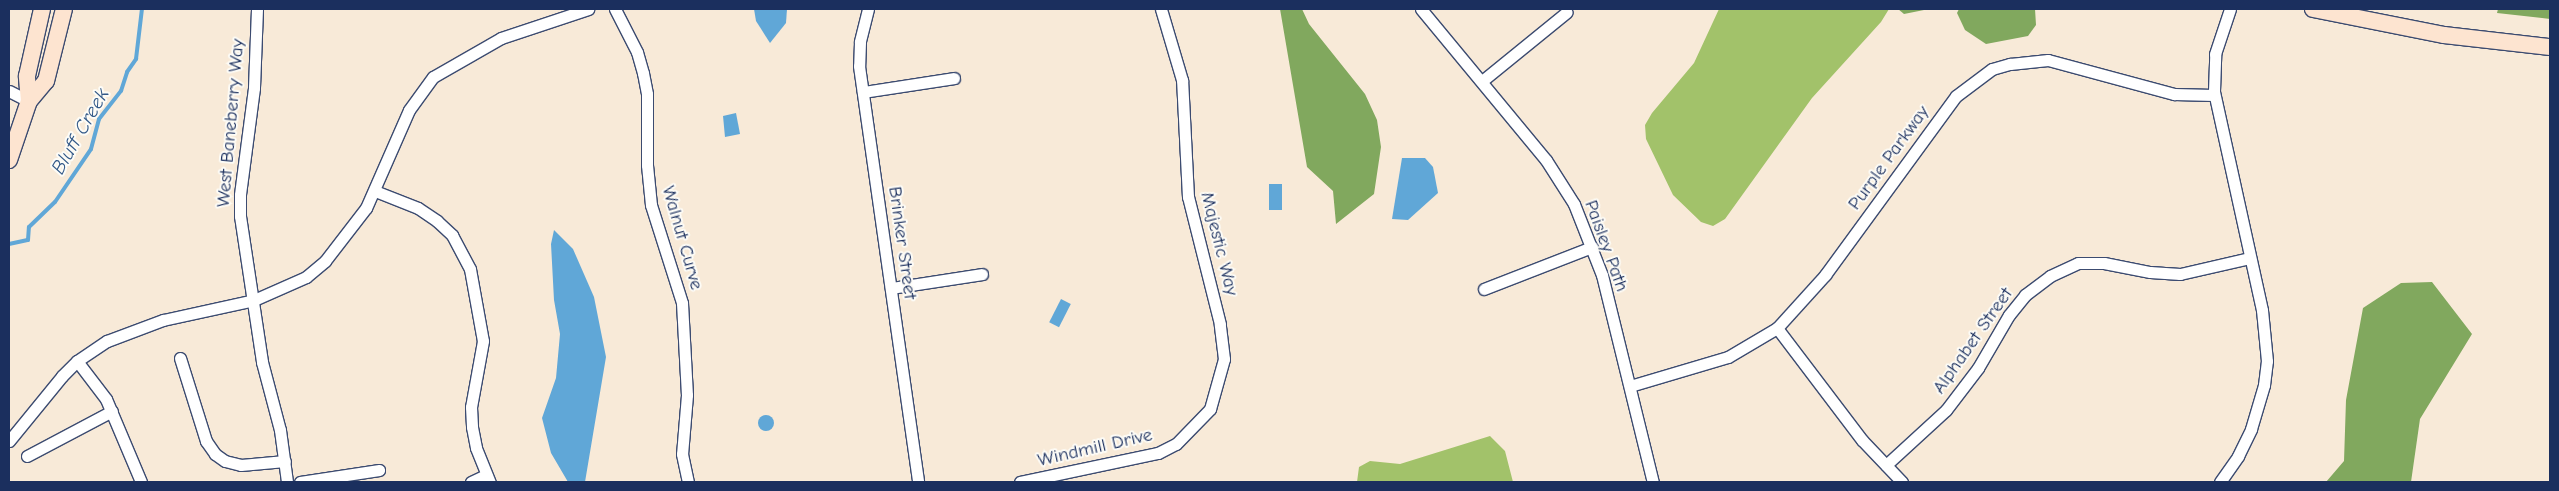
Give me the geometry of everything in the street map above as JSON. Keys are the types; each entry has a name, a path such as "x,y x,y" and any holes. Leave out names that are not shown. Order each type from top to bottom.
{"street":[{"path":"29,101 27,76 42,9"},
{"path":"9,160 29,101 46,81 64,9"},
{"name":"West Baneberry Way","path":"257,9 252,113 240,195 262,362 285,461 287,482"},
{"path":"9,441 77,361 107,341 163,320 254,300 306,277 325,261 352,229 375,191 409,110 433,77 501,38 588,9"},
{"name":"Walnut Curve","path":"615,9 637,52 648,94 646,165 652,205 682,303 687,395 682,454 688,482"},
{"name":"Brinker Street","path":"868,9 860,42 863,92 918,482"},
{"name":"Majestic Way","path":"1161,9 1182,80 1188,197 1220,324 1224,359 1210,409 1176,444"},
{"name":"Paisley Path","path":"1421,9 1482,81 1560,181 1592,247 1630,386 1653,482"},
{"path":"2220,482 2245,442 2264,385 2266,337 2214,95 2215,54 2230,9"},
{"path":"2313,9 2444,35 2550,47"},
{"path":"1482,81 1567,12"},
{"name":"Purple Parkway","path":"1630,386 1728,357 1777,328 1825,275 1956,96 1992,69 2010,64 2048,60 2174,94 2214,95"},
{"path":"863,92 954,78"},
{"path":"9,91 29,101"},
{"path":"375,191 418,208 437,221 452,236 470,269 483,341 471,407 472,428 488,479 471,482"},
{"path":"1484,289 1592,247"},
{"name":"Alphabet Street","path":"1886,466 1936,421 1961,393 2009,315 2025,295 2067,260 2094,262 2150,272 2180,274 2250,258"},
{"path":"891,288 982,274"},
{"path":"1777,328 1862,440 1902,482"},
{"path":"180,358 206,441 215,454 225,461 241,465 285,461"},
{"path":"77,361 99,388 112,412 141,482"},
{"path":"27,456 112,412"},
{"name":"Windmill Drive","path":"1020,482 1158,453 1176,444"},
{"path":"300,482 380,470"}],"green space":[{"path":"1280,9 1302,9 1309,24 1365,94 1377,120 1381,147 1374,194 1336,224 1333,191 1307,167"},
{"path":"1719,9 1889,9 1881,22 1812,98 1725,219 1713,226 1701,222 1673,195 1646,139 1645,125 1652,113 1694,63"},
{"path":"1898,9 1929,9 1904,14"},
{"path":"1959,9 2035,9 2036,25 2028,36 1986,44 1965,30 1957,13"},
{"path":"2498,9 2550,9 2550,19 2497,13"},
{"path":"2432,282 2472,334 2420,419 2411,482 2326,482 2344,461 2346,400 2363,308 2401,283"},
{"path":"1490,436 1505,451 1513,482 1357,482 1359,467 1370,461 1400,464"}],"water":[{"path":"754,9 787,9 786,23 770,43 756,21"},
{"path":"736,113 740,134 725,137 723,116"},
{"path":"1402,158 1425,158 1433,167 1438,193 1408,220 1392,219"},
{"path":"1269,184 1282,184 1282,210 1269,210"},
{"path":"554,230 573,249 594,297 606,357 585,482 568,482 551,453 542,418 556,378 560,334 554,300 551,244"},
{"path":"1061,299 1071,304 1059,327 1049,322"},
{"path":"766,415 774,423 766,431 758,423"}],"waterway":[{"name":"Bluff Creek","path":"9,244 28,240 29,227 55,202 91,149 99,119 121,91 127,72 136,59 142,9"}]}
